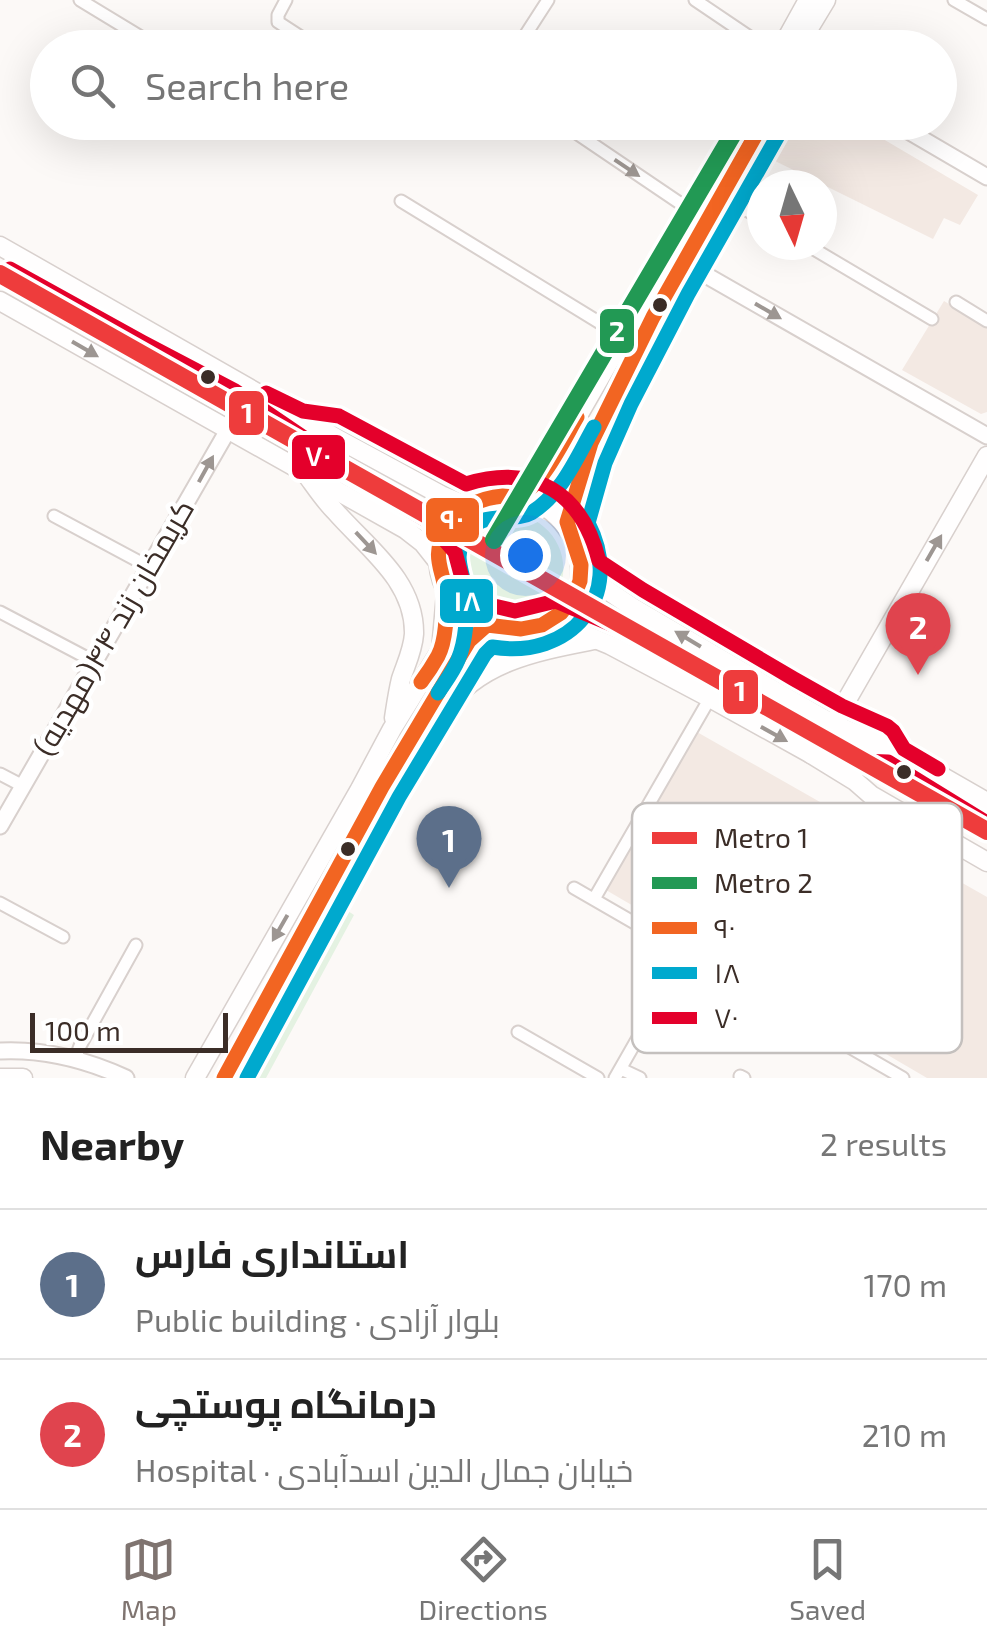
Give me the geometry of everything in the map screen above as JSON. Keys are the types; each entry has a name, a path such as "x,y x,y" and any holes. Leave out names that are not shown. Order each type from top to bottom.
{"main road":[{"path":"791,30 808,0"},
{"path":"808,30 826,0"},
{"path":"520,496 545,473 735,140"},
{"path":"0,246 330,434 465,506"},
{"path":"0,301 415,536 438,562"},
{"path":"302,470 332,470 339,459 338,447 330,434"},
{"path":"811,754 987,456"},
{"path":"302,470 335,512 376,552 403,588 410,607 414,640 400,682 392,729"},
{"path":"520,496 539,504 567,528 582,572 569,604 552,621 514,631 471,618 446,594 438,562 445,530 465,506 485,497 520,496"},
{"path":"582,572 632,607 832,724 896,750 987,802"},
{"path":"195,1078 392,729 441,650 446,594"},
{"path":"552,621 610,644 710,698 811,754 885,803"},
{"path":"224,1078 457,659 486,625"},
{"path":"364,822 402,778 466,685 506,662 594,640"},
{"path":"855,781 849,759 852,753 878,743"},
{"path":"962,848 987,862"},
{"path":"308,879 327,890"},
{"path":"0,1078 23,1078"}],"street":[{"path":"80,0 130,30"},
{"path":"286,0 278,22 290,30"},
{"path":"529,30 548,0"},
{"path":"694,0 739,30"},
{"path":"954,0 987,19"},
{"path":"587,140 694,212"},
{"path":"924,140 987,177"},
{"path":"707,188 747,211"},
{"path":"401,201 623,337"},
{"path":"670,254 987,436"},
{"path":"832,260 932,319"},
{"path":"956,302 987,321"},
{"name":"کریمخان زند ۴۴(مهدیه)","path":"0,826 228,430"},
{"path":"54,516 151,568"},
{"path":"0,612 95,662"},
{"path":"649,803 710,698"},
{"path":"0,774 23,786"},
{"path":"594,899 632,833"},
{"path":"574,888 632,921"},
{"path":"0,903 63,937"},
{"path":"76,1060 136,945"},
{"path":"518,1032 598,1078"},
{"path":"632,1048 618,1073 640,1078"},
{"path":"0,1051 25,1050 76,1060 126,1078"},
{"path":"860,1053 903,1078"}],"shaded area":[{"path":"772,140 885,140 978,195 960,225 944,218 933,239 837,192 837,170 793,170 763,155"},
{"path":"944,301 987,327 987,412 981,414 902,370"},
{"path":"697,732 822,803 656,803"},
{"path":"632,845 632,905 606,890"},
{"path":"962,883 987,897 987,1078 927,1078 884,1053 962,1053"}],"green space":[{"path":"494,510 532,519 558,545 562,578 559,588 543,606 519,614 496,610 475,598 460,579 452,558 453,538 467,521"},
{"path":"874,760 950,803 925,803 868,770"},
{"path":"962,810 987,824 987,839 962,825"},
{"path":"339,905 354,915 266,1078 259,1078 262,1045 279,1013 313,976 324,955 323,932"}],"metro line":[{"name":"2","path":"494,540 729,140"},
{"name":"1","path":"0,274 937,803"},
{"name":"1","path":"962,817 987,831"}],"transit line":[{"name":"۹۰","path":"224,1078 382,787 469,641 487,625 521,629 542,625 561,613 574,596 581,565 567,522 591,443 653,317 753,140"},
{"name":"۱۸","path":"247,1078 399,797 485,654 492,647 545,644 567,633 584,618 595,598 600,575 598,550 588,523 605,463 688,294 775,140"},
{"name":"۷۰","path":"10,269 235,391 307,440 317,456 428,521 455,552 463,582 482,600 515,611 556,601 618,627 860,761 888,762 955,803"},
{"name":"۷۰","path":"266,393 303,411 339,416 466,484 514,478 552,489 581,517 599,561 794,679 887,726 904,749 938,769"},
{"name":"۹۰","path":"421,682 441,650 444,635 446,596 438,556 446,529 470,505 494,497 516,497 527,491 552,461 577,417"},
{"name":"۱۸","path":"438,693 456,664 465,635 467,600 459,560 463,539 477,523 523,516 542,505 568,474 594,427"},
{"name":"۷۰","path":"962,808 987,823"}],"place":[{"name":"درمانگاه پوستچی","path":"918,675"},
{"name":"استانداری فارس","path":"449,888"}]}
